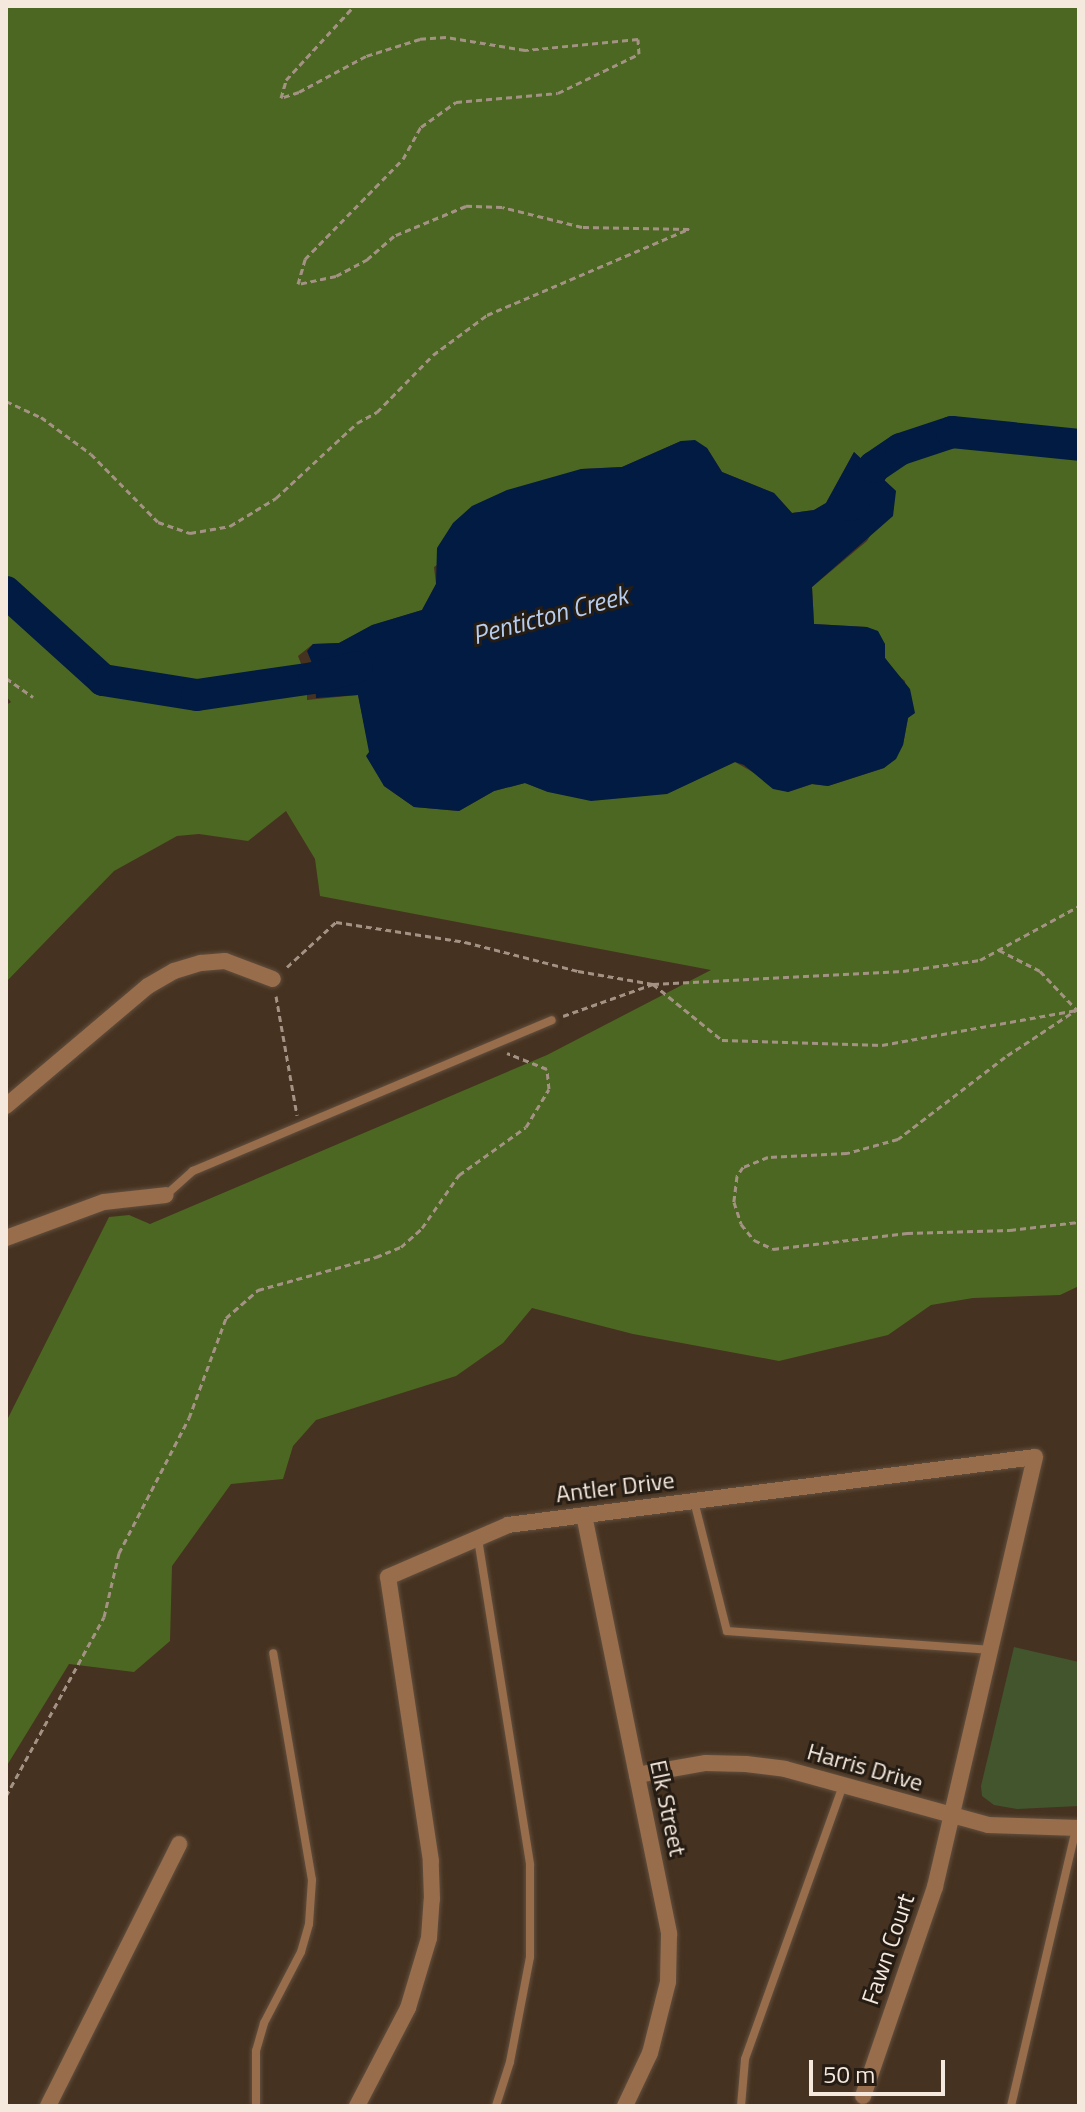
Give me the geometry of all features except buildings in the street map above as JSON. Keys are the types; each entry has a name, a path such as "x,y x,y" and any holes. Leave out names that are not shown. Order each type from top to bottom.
{"street":[{"path":"6,1106 148,986 174,971 201,963 225,961 273,979"},
{"path":"6,1238 104,1202 166,1195"},
{"name":"Antler Drive","path":"357,2106 408,2008 423,1961 432,1899 431,1861 388,1577 508,1525 1035,1457 951,1817"},
{"name":"Elk Street","path":"584,1515 669,1934 668,1966 650,2053 625,2106"},
{"name":"Harris Drive","path":"637,1775 706,1763 746,1764 785,1769 951,1817 1021,1828 1077,1828"},
{"name":"Fawn Court","path":"863,2096 935,1887 951,1817"},
{"path":"48,2106 179,1844"}],"lane":[{"path":"166,1195 193,1171 552,1020"},
{"path":"694,1501 727,1631 992,1650"},
{"path":"477,1538 530,1865 530,1957 519,2020 496,2106"},
{"path":"256,2106 256,2051 264,2023 301,1952 309,1924 312,1880 273,1653"},
{"path":"741,2106 745,2059 843,1786"},
{"path":"1011,2106 1077,1828"}],"path":[{"path":"6,401 41,417 91,454 158,522 190,533 230,526 276,498 357,423 377,412 433,355 487,315 689,229 582,227 502,207 466,206 394,236 368,259 336,276 298,284 305,259 403,159 421,127 456,102 558,93 639,54 638,39 525,50 446,37 420,39 366,56 299,92 281,98 286,80 354,6"},
{"path":"6,678 33,697"},
{"path":"299,1126 273,979 336,922 465,942 578,971 653,984 903,971 980,960 1079,906"},
{"path":"999,950 1040,971 1078,1009"},
{"path":"653,984 722,1040 882,1045 1078,1009"},
{"path":"552,1020 653,984"},
{"path":"1078,1009 1005,1057 898,1139 871,1150 768,1157 743,1167 737,1176 734,1202 741,1224 754,1240 773,1249 907,1233 1010,1230 1079,1222"},
{"path":"6,1796 104,1617 119,1553 189,1418 226,1318 258,1290 401,1247 422,1228 459,1175 526,1127 549,1089 547,1069 489,1046"}],"green space":[{"path":"6,6 1079,6 1079,1286 1060,1295 973,1298 931,1305 888,1335 779,1361 633,1334 532,1308 503,1343 456,1376 316,1420 293,1446 283,1479 231,1484 172,1566 170,1641 134,1672 69,1664 6,1767 6,1422 109,1217 129,1215 150,1224 547,1055 711,970 320,896 315,859 286,811 248,841 199,834 177,836 114,871 6,982 6,705 11,702 6,696","holes":["681,441 707,448 722,472 774,493 792,513 814,510 826,503 854,452 896,491 867,541 812,587 814,624 867,627 885,644 885,658 905,681 908,718 903,745 884,768 828,786 812,784 788,792 735,762 666,794 548,792 525,783 494,791 459,811 414,807 384,786 370,752 358,695 307,700 307,679 298,656 313,644 339,643 373,625 422,610 436,584 434,567 581,469 622,467"]},
{"path":"1014,1647 1079,1662 1079,1806 1017,1809 994,1805 982,1796 981,1786"}],"water":[{"path":"695,440 707,448 722,472 774,493 792,513 814,510 826,503 854,452 896,491 893,516 812,587 814,624 867,627 878,631 885,644 885,658 910,689 915,713 908,718 903,745 896,759 884,768 828,786 812,784 788,792 773,789 744,765 735,762 667,794 591,801 548,792 525,783 494,791 459,811 414,807 384,786 366,756 369,752 358,695 316,698 314,668 307,651 313,644 339,643 372,625 422,610 436,584 437,548 453,523 472,506 507,490 581,469 622,467 681,441"}],"waterway":[{"name":"Penticton Creek","path":"851,505 874,467 901,449 952,432 1079,445"},
{"name":"Penticton Creek","path":"6,592 103,680 197,695 314,678 357,667"}]}
